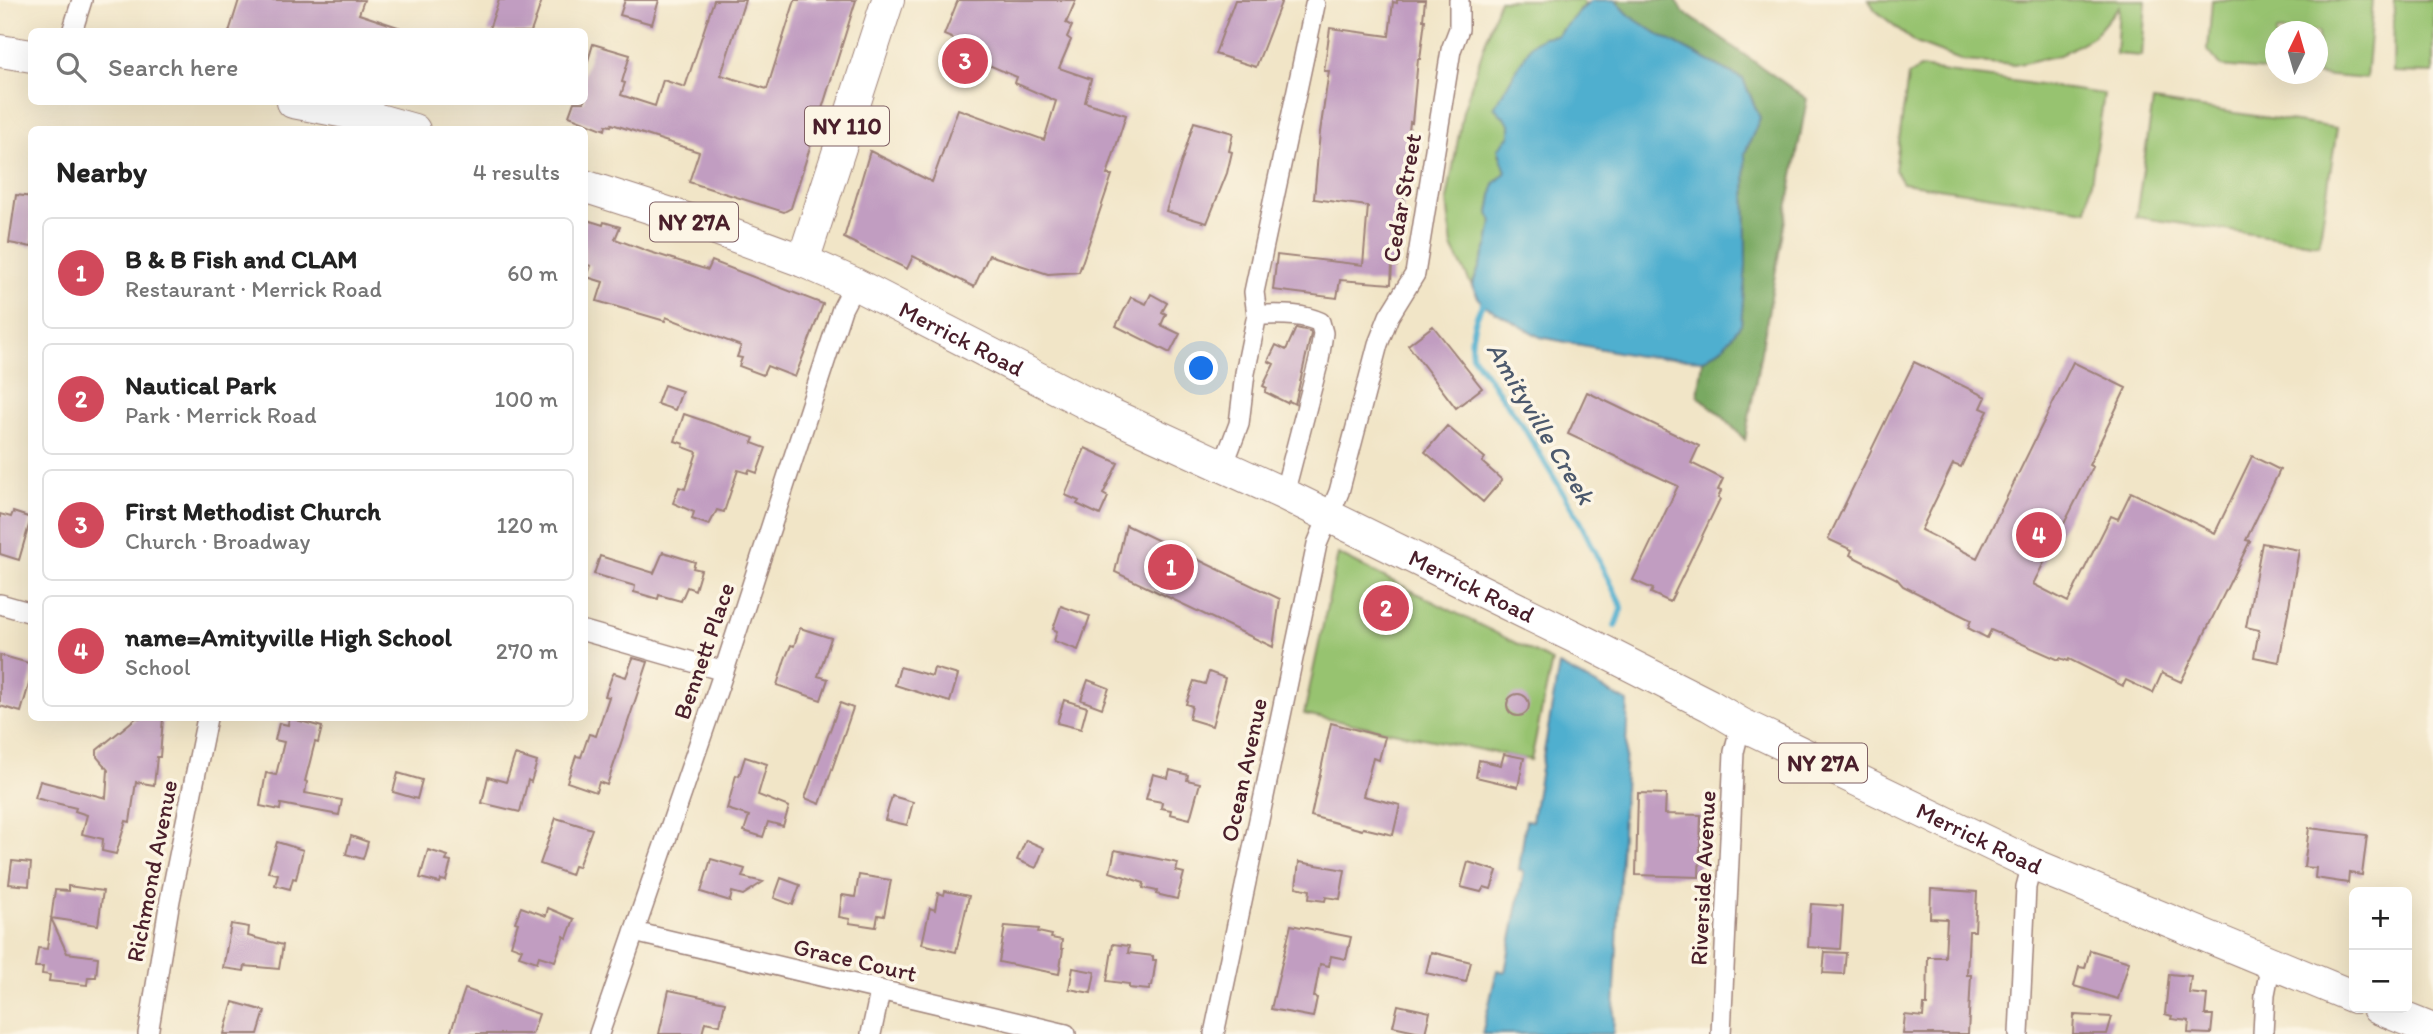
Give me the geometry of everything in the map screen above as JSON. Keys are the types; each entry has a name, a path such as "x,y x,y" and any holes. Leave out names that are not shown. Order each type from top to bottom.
{"main road":[{"name":"NY 110","path":"803,261 888,0"},
{"path":"0,51 28,55"},
{"path":"303,105 358,122 386,126"},
{"name":"Merrick Road","path":"588,187 708,226 803,261 855,284 1090,405 1284,494 1591,645 1741,724 2032,864 2349,995"},
{"path":"2390,1013 2433,1030"}],"street":[{"path":"73,28 82,0"},
{"name":"Cedar Street","path":"1329,517 1339,492 1378,344 1389,316 1404,296 1415,274 1451,50 1459,29 1459,0"},
{"path":"1223,466 1239,424 1245,373 1257,315 1254,292 1315,5"},
{"name":"Bennett Place","path":"599,1034 724,671 839,318 855,284"},
{"path":"1257,315 1288,314 1310,317 1320,322 1323,333 1320,360 1284,494"},
{"name":"Ocean Avenue","path":"1214,1034 1317,544 1329,517"},
{"path":"0,604 28,612"},
{"path":"588,632 724,671"},
{"name":"Richmond Avenue","path":"148,1034 170,900 206,721"},
{"name":"Riverside Avenue","path":"1721,1034 1734,752 1741,724"},
{"path":"2019,1034 2026,887 2032,864"},
{"name":"Grace Court","path":"634,932 1066,1034"},
{"path":"2263,1034 2265,994 2271,964"},
{"path":"871,1034 880,992"}],"green space":[{"path":"1499,0 1581,0 1585,5 1557,35 1543,37 1499,99 1500,112 1510,123 1510,135 1499,154 1506,172 1494,185 1489,213 1492,222 1488,244 1472,286 1452,247 1447,200 1463,111"},
{"path":"1615,0 1676,0 1682,11 1807,99 1745,440 1698,396 1703,360 1723,347 1741,324 1746,264 1745,153 1760,118 1743,79 1661,36 1631,17"},
{"path":"1869,0 2146,0 2142,56 2116,54 2119,6 2094,36 2060,55 2014,65 1963,61 1916,43 1875,10"},
{"path":"2212,0 2373,0 2366,79 2328,76 2328,21 2265,21 2265,70 2221,66 2208,51"},
{"path":"2394,0 2433,0 2433,73 2393,72"},
{"path":"1920,68 2104,94 2087,210 1903,183 1895,170 1908,76"},
{"path":"2153,101 2337,128 2319,244 2136,217"},
{"path":"1338,554 1552,661 1531,760 1304,714"}],"water":[{"path":"1591,0 1615,0 1631,17 1661,36 1743,79 1760,118 1745,153 1746,265 1741,324 1723,347 1703,360 1638,356 1540,337 1482,304 1472,286 1488,244 1494,184 1506,172 1498,149 1510,135 1510,124 1494,107 1532,44 1543,37 1557,35"},
{"path":"1559,665 1628,702 1613,1034 1482,1034 1497,970 1505,972 1524,872 1519,870 1526,820 1532,821"}],"building":[{"path":"239,0 364,0 359,14 401,28 230,28"},
{"path":"499,0 542,0 532,28 489,28"},
{"path":"625,0 659,0 652,24 620,15"},
{"path":"714,0 745,0 721,75 767,89 795,0 856,0 791,208 784,212 689,182 699,152 612,124 606,125 605,130 569,116 573,105 588,105 588,61 593,44 630,55 621,95 655,106 663,80 685,87"},
{"path":"958,0 1076,0 1066,23 1072,26 1067,37 1071,40 1059,68 1091,79 1085,102 1126,115 1107,175 1112,175 1079,272 1048,274 989,255 974,287 913,256 907,269 844,238 870,151 932,182 958,109 1044,140 1056,101 1015,83 1017,77 982,62 978,70 946,57 954,39 944,35"},
{"path":"1235,0 1282,0 1256,67 1215,54"},
{"path":"1397,0 1425,0 1425,20 1412,123 1410,122 1397,266 1392,265 1391,284 1340,280 1337,298 1273,290 1277,255 1363,265 1368,206 1314,199 1329,71 1324,71 1330,28 1389,36 1393,2 1397,3"},
{"path":"1194,122 1233,133 1227,173 1207,223 1166,211"},
{"path":"16,195 28,196 28,246 9,243"},
{"path":"588,220 620,227 615,239 650,252 708,270 712,261 823,304 795,377 767,366 763,375 739,366 742,358 737,357 741,346 666,317 665,321 597,301 603,282 588,277 591,266 588,265"},
{"path":"1151,294 1167,303 1162,312 1166,314 1161,325 1180,334 1170,353 1116,326 1131,297 1146,304"},
{"path":"1433,326 1482,388 1456,408 1408,345"},
{"path":"1296,328 1310,331 1311,334 1295,404 1265,392 1267,388 1263,386 1274,364 1268,361 1276,345 1286,350"},
{"path":"1914,362 1986,397 1981,408 1988,411 1961,467 1953,464 1921,530 1977,558 2073,362 2126,388 2089,465 2093,467 2033,584 2068,602 2111,516 2118,519 2131,492 2215,533 2252,456 2280,470 2246,540 2250,541 2181,682 2162,673 2153,693 2126,680 2123,686 2069,659 2059,660 1991,630 1987,638 1968,628 1971,620 1903,586 1897,579 1850,555 1852,550 1828,539"},
{"path":"664,385 682,391 675,410 657,404"},
{"path":"1587,392 1699,446 1691,463 1723,479 1718,490 1721,491 1718,498 1720,499 1670,602 1651,593 1653,589 1633,580 1678,486 1568,434"},
{"path":"684,414 754,438 752,443 766,448 757,473 738,470 724,512 717,510 709,525 692,519 694,512 673,503 679,487 685,489 697,452 675,441"},
{"path":"1447,426 1485,458 1482,462 1502,480 1483,502 1425,452"},
{"path":"1085,448 1118,463 1103,494 1108,497 1100,515 1065,495"},
{"path":"13,512 28,517 28,528 19,560 0,554 0,514 11,517"},
{"path":"1126,525 1280,599 1273,647 1115,572"},
{"path":"2262,543 2299,550 2279,662 2254,657 2259,630 2246,627"},
{"path":"663,552 695,562 693,568 701,570 695,590 687,587 681,601 659,595 658,599 634,592 635,586 594,574 600,556 654,573"},
{"path":"1061,606 1090,616 1078,650 1054,641 1057,631 1053,629"},
{"path":"800,628 831,638 818,676 828,679 821,700 777,685 785,659 791,645 794,646"},
{"path":"0,655 28,663 28,688 21,712 0,706"},
{"path":"633,658 648,662 607,785 599,782 596,792 567,782 576,756 581,757 589,734 596,736 609,697 605,696 612,676 614,673 626,677"},
{"path":"900,667 932,676 934,668 958,675 950,702 895,685"},
{"path":"1209,672 1225,678 1212,726 1189,719 1192,706 1186,704 1194,681 1205,684"},
{"path":"1088,680 1109,688 1102,708 1081,700"},
{"path":"1518,694 1528,701 1529,705 1522,715 1518,716 1508,709 1507,705 1514,695"},
{"path":"1064,700 1087,707 1081,729 1057,723"},
{"path":"840,703 853,708 820,804 805,798"},
{"path":"132,721 163,721 160,757 157,757 154,785 136,782 130,822 126,821 116,854 102,851 103,839 82,834 87,815 75,811 76,808 35,798 40,781 106,798 108,770 97,757 97,750"},
{"path":"289,721 300,721 322,727 318,743 315,742 305,781 305,793 342,800 339,815 281,804 280,810 260,806 266,773 276,775 284,742 275,740 279,723 288,725"},
{"path":"1331,723 1385,737 1379,760 1373,758 1363,796 1400,805 1393,835 1363,828 1362,830 1311,816"},
{"path":"1504,754 1524,758 1518,787 1476,777 1479,760 1501,765"},
{"path":"515,755 537,762 531,782 528,780 520,812 482,803 488,777 506,782"},
{"path":"745,757 767,764 758,795 789,807 783,826 768,822 763,837 744,831 749,816 727,809 736,775 739,776"},
{"path":"1170,770 1188,775 1187,780 1200,783 1190,819 1170,814 1171,810 1161,808 1162,802 1146,799 1153,774 1168,778"},
{"path":"398,773 422,780 417,799 393,792"},
{"path":"1638,793 1666,794 1665,814 1701,815 1699,877 1636,875"},
{"path":"892,796 913,802 907,825 885,820"},
{"path":"556,818 592,829 578,867 574,866 571,875 540,864"},
{"path":"2309,828 2367,835 2362,875 2349,873 2348,883 2315,878 2316,868 2304,867"},
{"path":"351,836 368,842 363,859 346,854"},
{"path":"1026,840 1044,848 1036,868 1017,860"},
{"path":"277,842 303,850 296,879 293,878 290,889 275,885 278,874 268,872"},
{"path":"428,850 448,856 446,861 451,862 446,881 441,880 440,883 420,878"},
{"path":"1115,850 1178,863 1176,871 1184,873 1177,899 1156,894 1157,891 1143,888 1144,883 1110,872"},
{"path":"711,859 745,869 742,877 763,882 743,895 732,892 730,901 701,892"},
{"path":"12,861 31,863 29,886 9,884"},
{"path":"1299,862 1345,870 1340,899 1309,899 1310,890 1296,887"},
{"path":"1468,862 1497,871 1491,889 1484,887 1481,892 1461,887"},
{"path":"859,875 891,880 884,916 878,915 876,927 849,923 850,919 839,917 842,895 855,897"},
{"path":"781,878 800,885 793,905 774,898"},
{"path":"68,886 103,891 98,925 51,918 55,890 68,891"},
{"path":"1931,889 1977,892 1975,931 1969,931 1967,975 1971,975 1968,1034 1903,1034 1905,1015 1923,1017 1924,1005 1927,1005 1928,957 1945,957 1947,919 1930,918"},
{"path":"945,891 969,896 956,952 922,944 930,908 935,910 938,893 944,895"},
{"path":"1811,904 1843,906 1840,949 1808,947"},
{"path":"521,907 546,916 548,908 574,919 567,938 564,936 555,961 539,956 537,962 519,956 522,949 511,945"},
{"path":"51,918 67,953 98,957 96,977 88,977 87,985 49,981 50,975 42,974 43,967 35,967 38,948 47,949"},
{"path":"231,924 249,927 248,936 283,945 279,969 245,966 244,971 223,968"},
{"path":"1291,925 1351,937 1346,959 1331,956 1329,966 1320,964 1313,1017 1271,1009"},
{"path":"1005,926 1039,929 1038,932 1062,940 1059,974 999,962"},
{"path":"1113,944 1129,946 1128,953 1153,956 1153,960 1156,960 1149,990 1129,988 1129,984 1107,981"},
{"path":"2090,950 2129,962 2118,999 2074,986 2079,967 2085,968"},
{"path":"1431,952 1471,962 1466,982 1426,973"},
{"path":"1825,952 1846,953 1844,974 1823,973"},
{"path":"1073,968 1095,972 1091,993 1069,989"},
{"path":"2169,974 2191,976 2189,993 2207,995 2205,1015 2213,1015 2211,1034 2188,1033 2189,1021 2171,1019 2172,1016 2165,1014"},
{"path":"465,989 539,1014 532,1034 450,1034"},
{"path":"669,990 725,1002 720,1025 705,1022 702,1034 659,1034"},
{"path":"233,1002 265,1011 258,1034 224,1034"},
{"path":"1398,1005 1430,1012 1425,1033 1393,1026"},
{"path":"2074,1015 2112,1017 2107,1034 2073,1034"}],"waterway":[{"name":"Amityville Creek","path":"1487,297 1474,325 1472,355 1523,426 1581,523 1622,607 1615,626"}],"place":[{"name":"First Methodist Church","path":"965,61"},
{"name":"name=Amityville High School","path":"2039,535"},
{"name":"B & B Fish and CLAM","path":"1171,567"},
{"name":"Nautical Park","path":"1386,608"}]}
